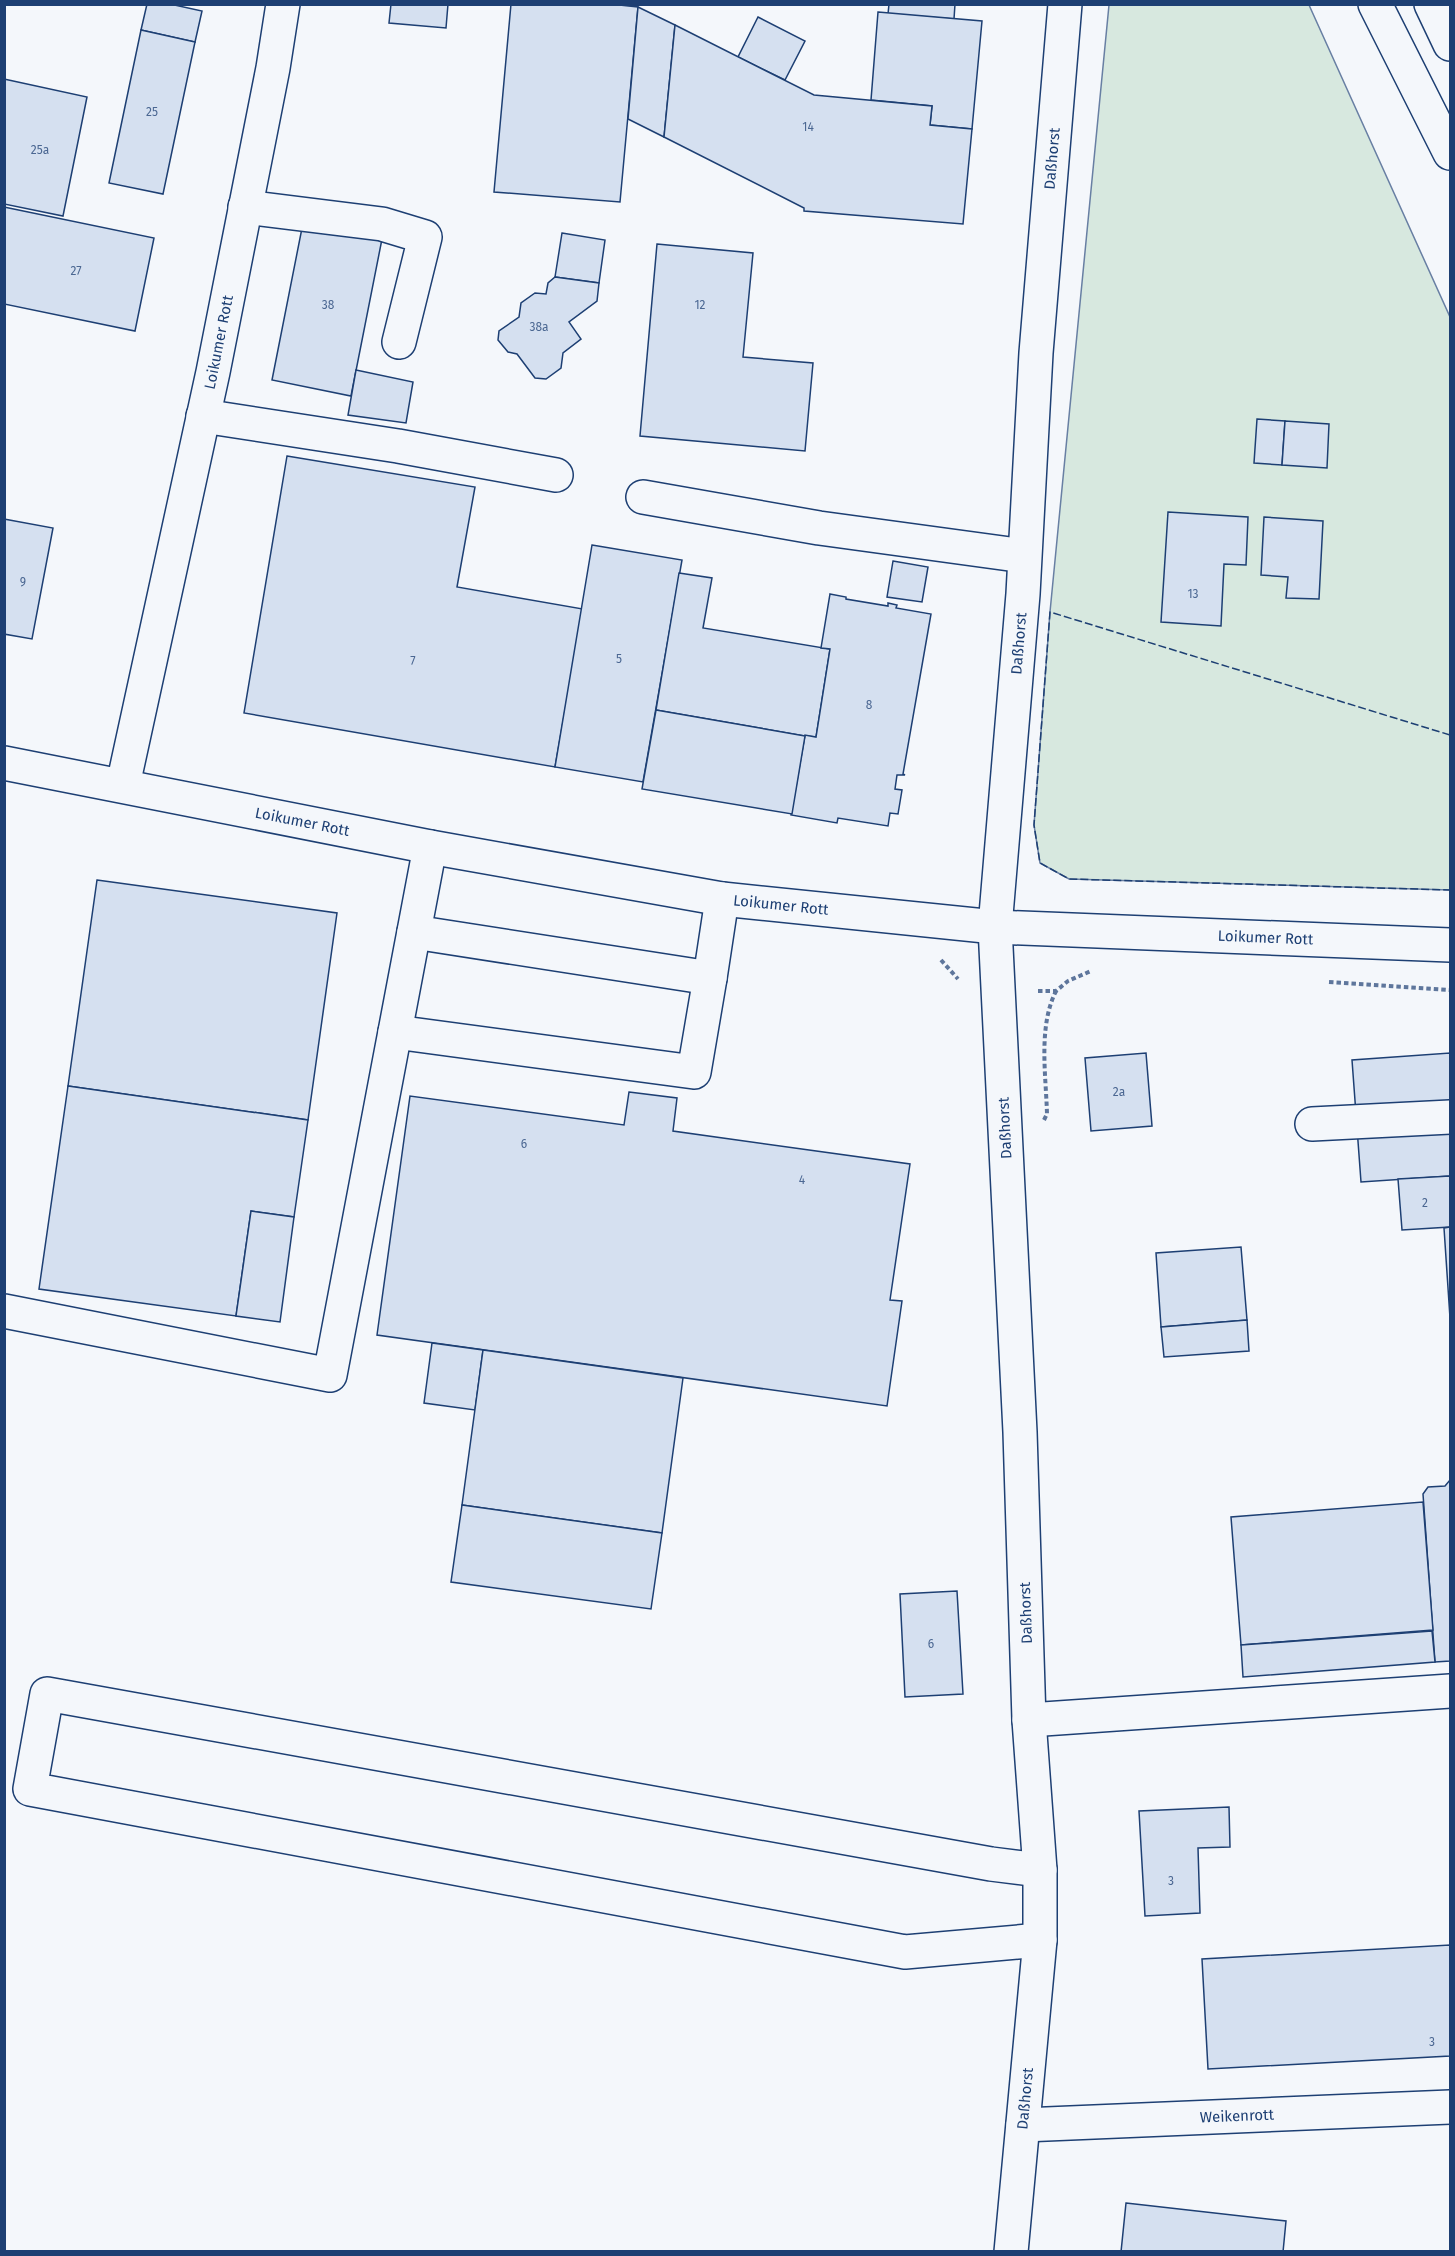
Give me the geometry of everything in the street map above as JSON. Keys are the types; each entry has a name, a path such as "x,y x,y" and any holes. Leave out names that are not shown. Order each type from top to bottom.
{"street":[{"name":"Loikumer Rott","path":"123,785 203,416 273,68 283,4"},
{"name":"Daßhorst","path":"1011,2252 1040,1940 1040,1870 1029,1720 1020,1432 995,927 1024,556 1035,352 1065,4"},
{"path":"1375,4 1450,153"},
{"path":"1431,4 1450,44"},
{"path":"245,207 382,224 426,237 399,342"},
{"path":"203,416 398,446 556,475"},
{"path":"643,497 819,528 1024,556"},
{"name":"Loikumer Rott","path":"4,763 430,847 722,899 995,927 1450,945"},
{"path":"4,1311 330,1375 430,847"},
{"path":"395,1032 693,1072 722,899"},
{"path":"414,932 710,978"},
{"path":"1312,1124 1450,1117"},
{"path":"1029,1720 1450,1691"},
{"path":"1040,1870 991,1864 48,1694 30,1790 904,1952 1040,1940"},
{"name":"Weikenrott","path":"1023,2125 1450,2108"}],"path":[{"path":"999,992 1056,991 1068,981 1099,970"},
{"path":"1319,981 1450,990"}],"shaded area":[{"path":"1109,5 1309,5 1450,317 1450,890 1069,879 1040,863 1034,825 1050,612"}],"building":[{"path":"147,4 170,4 202,11 195,42 141,30"},
{"path":"391,4 448,4 446,28 389,23"},
{"path":"511,4 610,4 638,7 620,202 494,192"},
{"path":"889,4 955,4 954,19 888,14"},
{"path":"638,7 675,25 664,137 628,119"},
{"path":"878,12 982,21 972,129 930,125 932,106 871,100"},
{"path":"758,17 805,41 785,80 738,57"},
{"path":"675,25 814,95 932,106 930,125 972,129 963,224 804,211 804,208 664,137"},
{"path":"141,30 195,42 163,194 109,183"},
{"path":"4,79 87,97 63,216 4,204"},
{"path":"4,207 154,238 135,331 4,304"},
{"path":"303,223 382,239 351,396 272,380"},
{"path":"562,233 605,240 599,283 555,277"},
{"path":"657,244 753,253 743,357 813,363 805,451 640,436"},
{"path":"555,277 599,283 597,301 569,322 581,339 563,353 561,368 546,379 535,378 517,354 508,352 498,340 499,331 519,317 521,303 535,293 546,294 548,283"},
{"path":"356,370 413,382 406,423 348,415"},
{"path":"1257,419 1285,421 1282,465 1254,463"},
{"path":"1285,421 1329,424 1327,468 1282,465"},
{"path":"287,456 475,487 457,587 583,609 555,767 244,713"},
{"path":"1168,512 1248,517 1246,565 1224,564 1221,626 1161,622"},
{"path":"1264,517 1323,521 1319,599 1286,598 1288,577 1261,575"},
{"path":"4,519 53,528 32,639 4,634"},
{"path":"592,545 682,560 643,782 555,767"},
{"path":"893,561 928,567 922,602 887,597"},
{"path":"679,573 712,578 703,628 830,649 816,737 656,710"},
{"path":"830,594 888,606 888,603 897,605 896,608 931,614 903,774 905,775 897,775 895,789 902,790 898,814 890,813 888,826 838,818 837,823 791,815 805,735 816,737 830,649 821,648"},
{"path":"656,710 805,736 792,814 642,789"},
{"path":"97,880 337,913 308,1120 68,1086"},
{"path":"1146,1053 1152,1126 1091,1131 1085,1058"},
{"path":"1450,1053 1450,1176 1361,1182 1352,1060"},
{"path":"68,1086 308,1120 294,1217 251,1211 236,1316 39,1289"},
{"path":"629,1092 677,1098 673,1131 910,1164 890,1300 902,1301 887,1406 377,1335 410,1096 624,1125"},
{"path":"1450,1176 1450,1227 1402,1230 1398,1179"},
{"path":"251,1211 294,1217 280,1322 236,1316"},
{"path":"1450,1227 1450,1318 1444,1228"},
{"path":"1241,1247 1247,1320 1161,1327 1156,1253"},
{"path":"1247,1320 1249,1351 1164,1357 1161,1327"},
{"path":"432,1343 483,1350 475,1410 424,1403"},
{"path":"483,1350 683,1378 662,1533 462,1505"},
{"path":"1450,1480 1450,1661 1435,1662 1423,1494 1428,1487 1445,1486"},
{"path":"1423,1502 1433,1630 1241,1645 1231,1517"},
{"path":"462,1505 662,1533 651,1609 451,1582"},
{"path":"957,1591 963,1694 905,1697 900,1594"},
{"path":"1432,1631 1435,1662 1243,1677 1241,1645"},
{"path":"1229,1807 1230,1847 1198,1848 1200,1913 1145,1916 1139,1811"},
{"path":"1450,1945 1450,2056 1208,2069 1202,1959"},
{"path":"1126,2203 1286,2221 1283,2252 1121,2252"}],"fence":[{"path":"1450,735 1050,612 1034,825 1040,863 1069,879 1450,890"}]}
